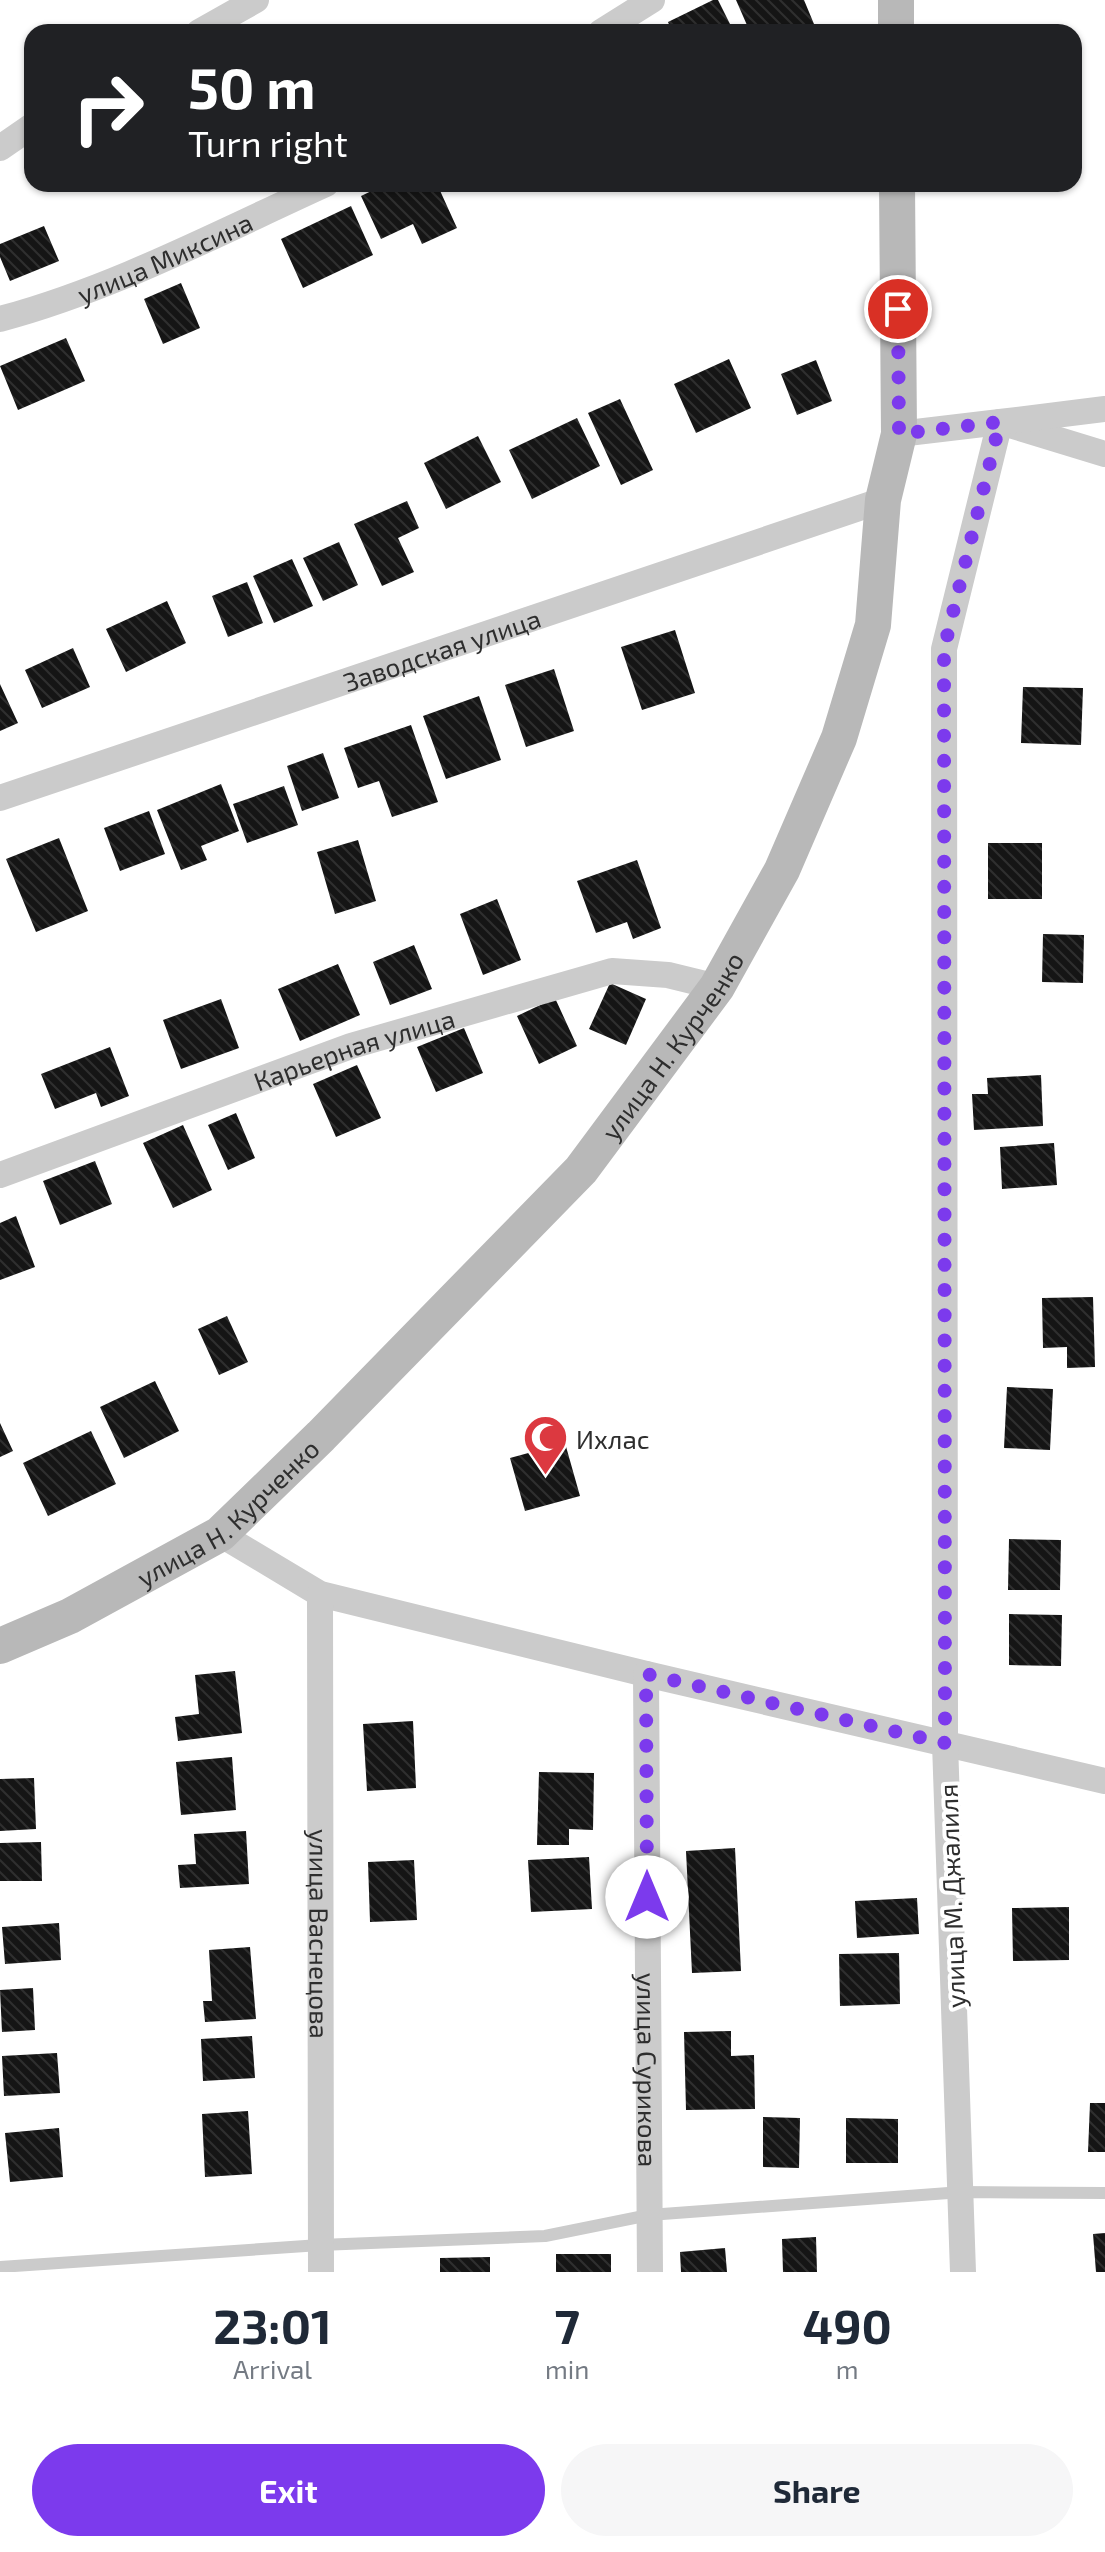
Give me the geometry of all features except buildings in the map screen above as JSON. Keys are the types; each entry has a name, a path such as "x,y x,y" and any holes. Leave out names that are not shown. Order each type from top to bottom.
{"main road":[{"path":"896,0 896,24"},
{"name":"улица Н. Курченко","path":"0,1646 70,1616 220,1534 321,1436 581,1170 717,987 782,870 839,738 873,625 883,500 899,434 897,192"}],"street":[{"path":"213,24 256,0"},
{"path":"614,24 652,0"},
{"path":"0,148 24,132"},
{"name":"улица Миксина","path":"0,319 42,308 147,265 308,192"},
{"path":"899,434 1105,409"},
{"path":"1000,422 1105,454"},
{"name":"улица М. Джалиля","path":"963,2272 945,1743 944,649 1000,422"},
{"name":"Заводская улица","path":"0,798 883,500"},
{"name":"Карьерная улица","path":"0,1175 351,1046 612,971 668,975 717,987"},
{"path":"220,1534 320,1594 1105,1781"},
{"name":"улица Васнецова","path":"320,1594 321,2272"},
{"name":"улица Сурикова","path":"646,1674 650,2272"}],"lane":[{"path":"0,2267 320,2245 545,2236 649,2215 962,2192 1105,2193"}],"place":[{"name":"Ихлас","path":"545,1477"}],"route":[{"path":"647,1897 646,1674 945,1743 944,649 1000,422 899,434 898,309"}]}
